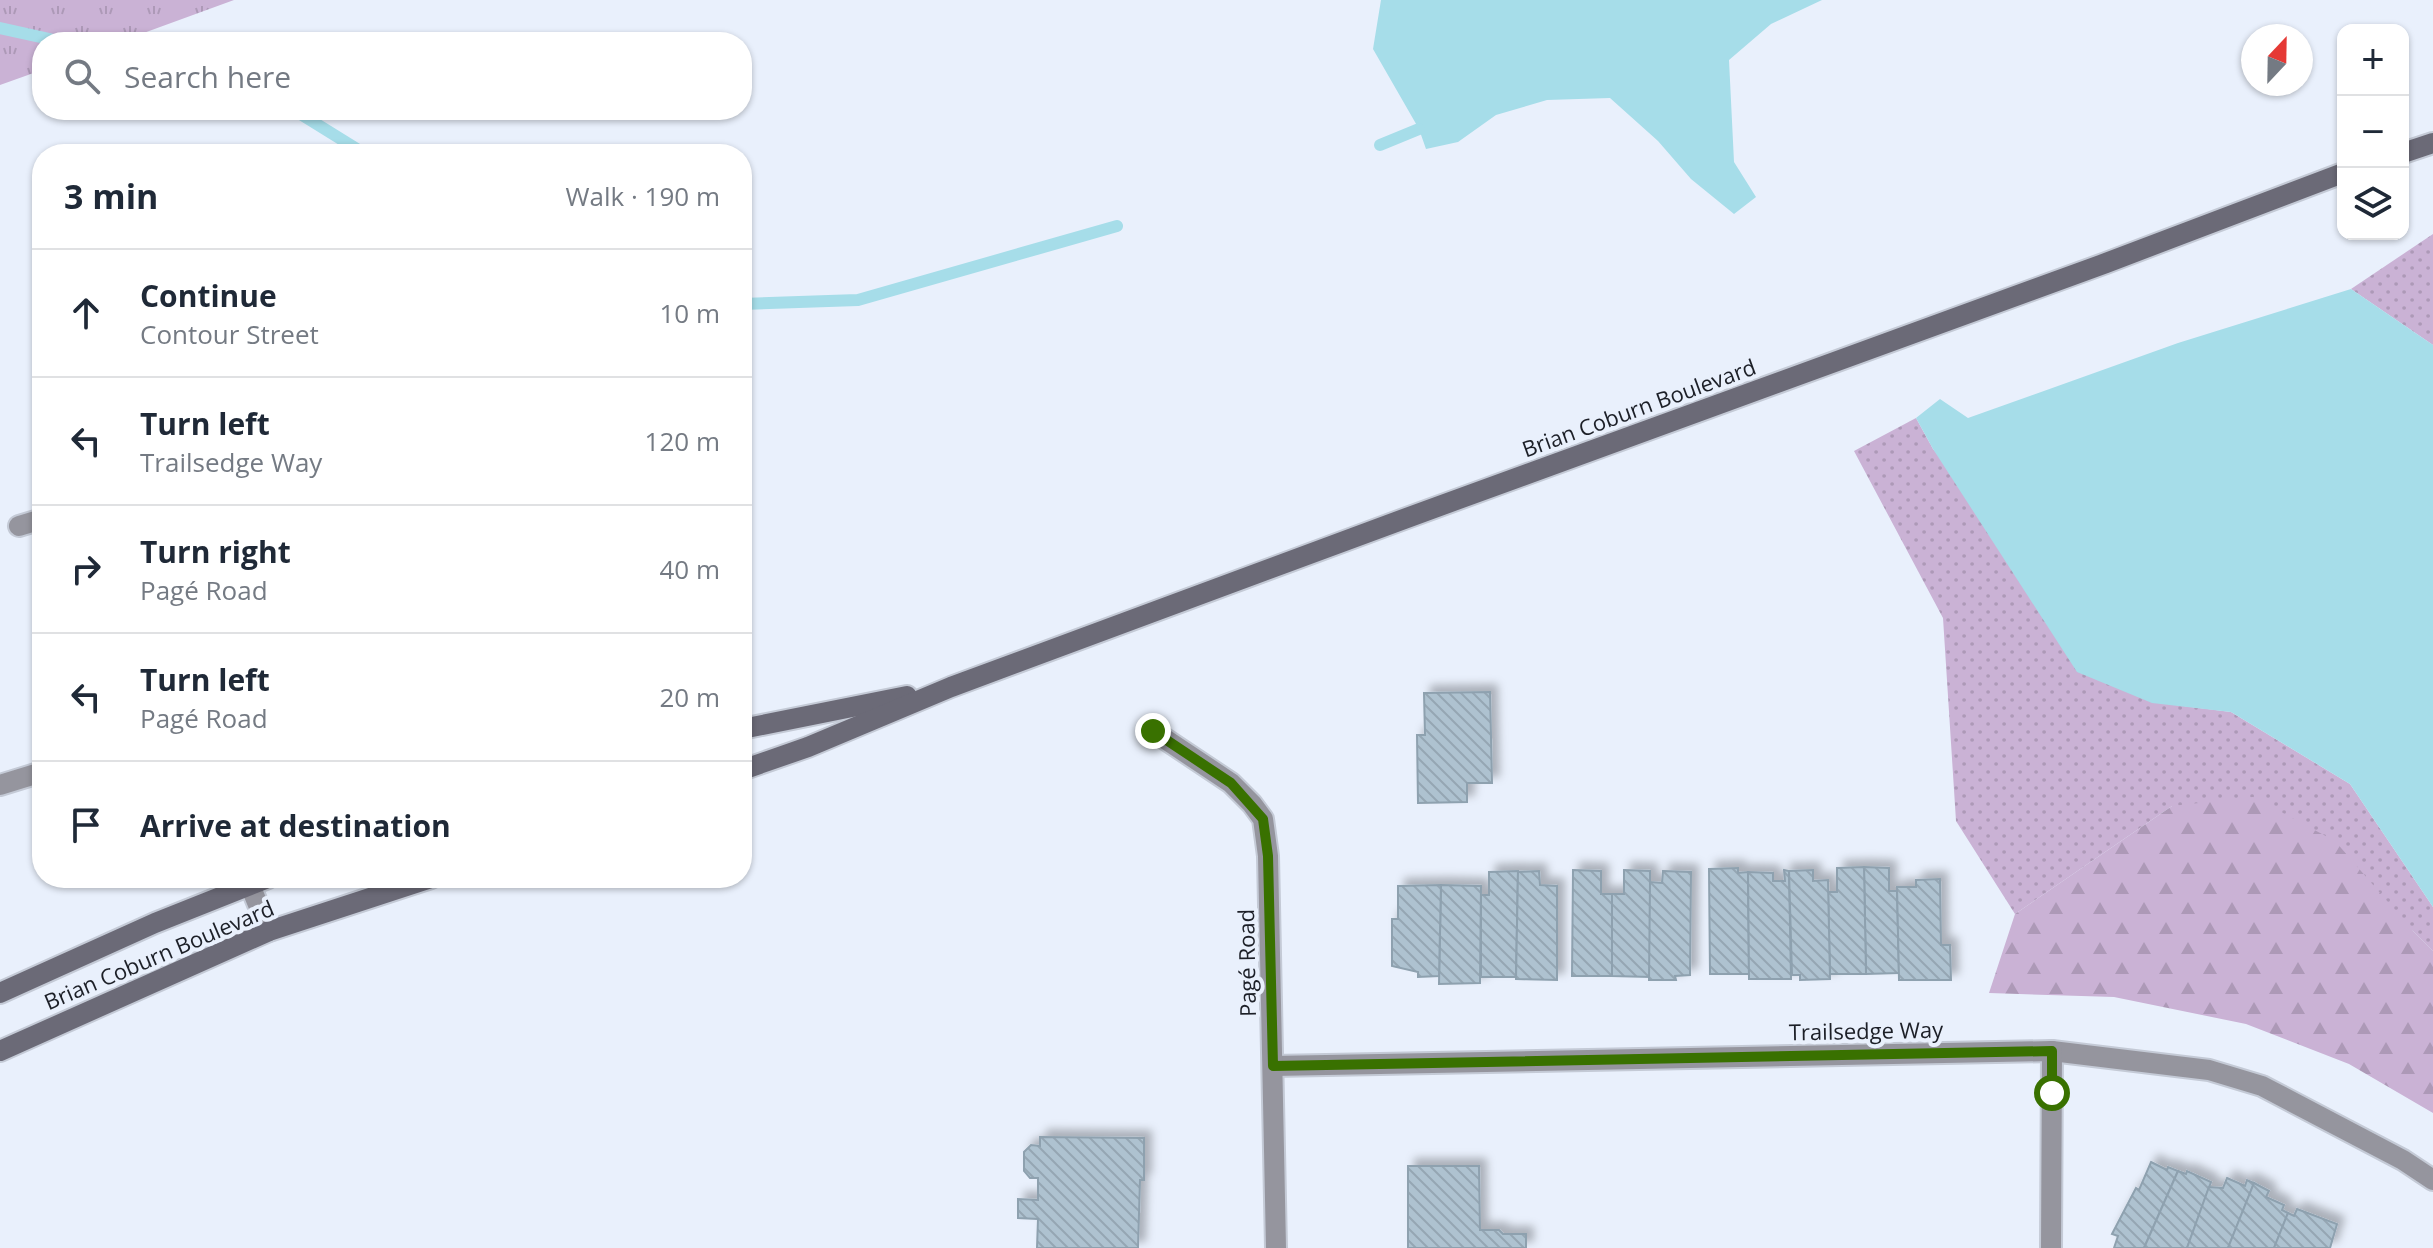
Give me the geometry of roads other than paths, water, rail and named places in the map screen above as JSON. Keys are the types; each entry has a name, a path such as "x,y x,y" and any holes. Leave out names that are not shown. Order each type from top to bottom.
{"main road":[{"path":"2409,151 2433,143"},
{"name":"Brian Coburn Boulevard","path":"752,767 808,747 951,687 2337,175"},
{"name":"Brian Coburn Boulevard","path":"752,727 951,687"},
{"name":"Brian Coburn Boulevard","path":"0,993 236,888"},
{"name":"Brian Coburn Boulevard","path":"0,1051 269,931 400,888"}],"street":[{"path":"19,526 32,522"},
{"name":"Pagé Road","path":"1153,731 1231,783 1263,819 1268,856 1276,1248"},
{"path":"0,785 32,775"},
{"path":"257,888 269,931"},
{"path":"2051,1248 2052,1051"},
{"name":"Trailsedge Way","path":"1273,1066 2052,1051 2209,1070 2262,1086 2403,1160 2433,1180"}],"water":[{"path":"1381,0 1822,0 1771,24 1729,60 1734,162 1756,197 1734,214 1691,179 1658,141 1610,98 1547,100 1496,115 1458,142 1426,149 1419,129 1373,49"},
{"path":"2351,289 2433,345 2433,907 2350,784 2231,712 2152,703 2077,672 1916,418 1940,399 1968,418 2178,343"}],"waterway":[{"path":"0,28 32,35"},
{"path":"310,120 349,144"},
{"path":"1380,145 1419,129"},
{"path":"752,304 858,300 1117,226"}]}
